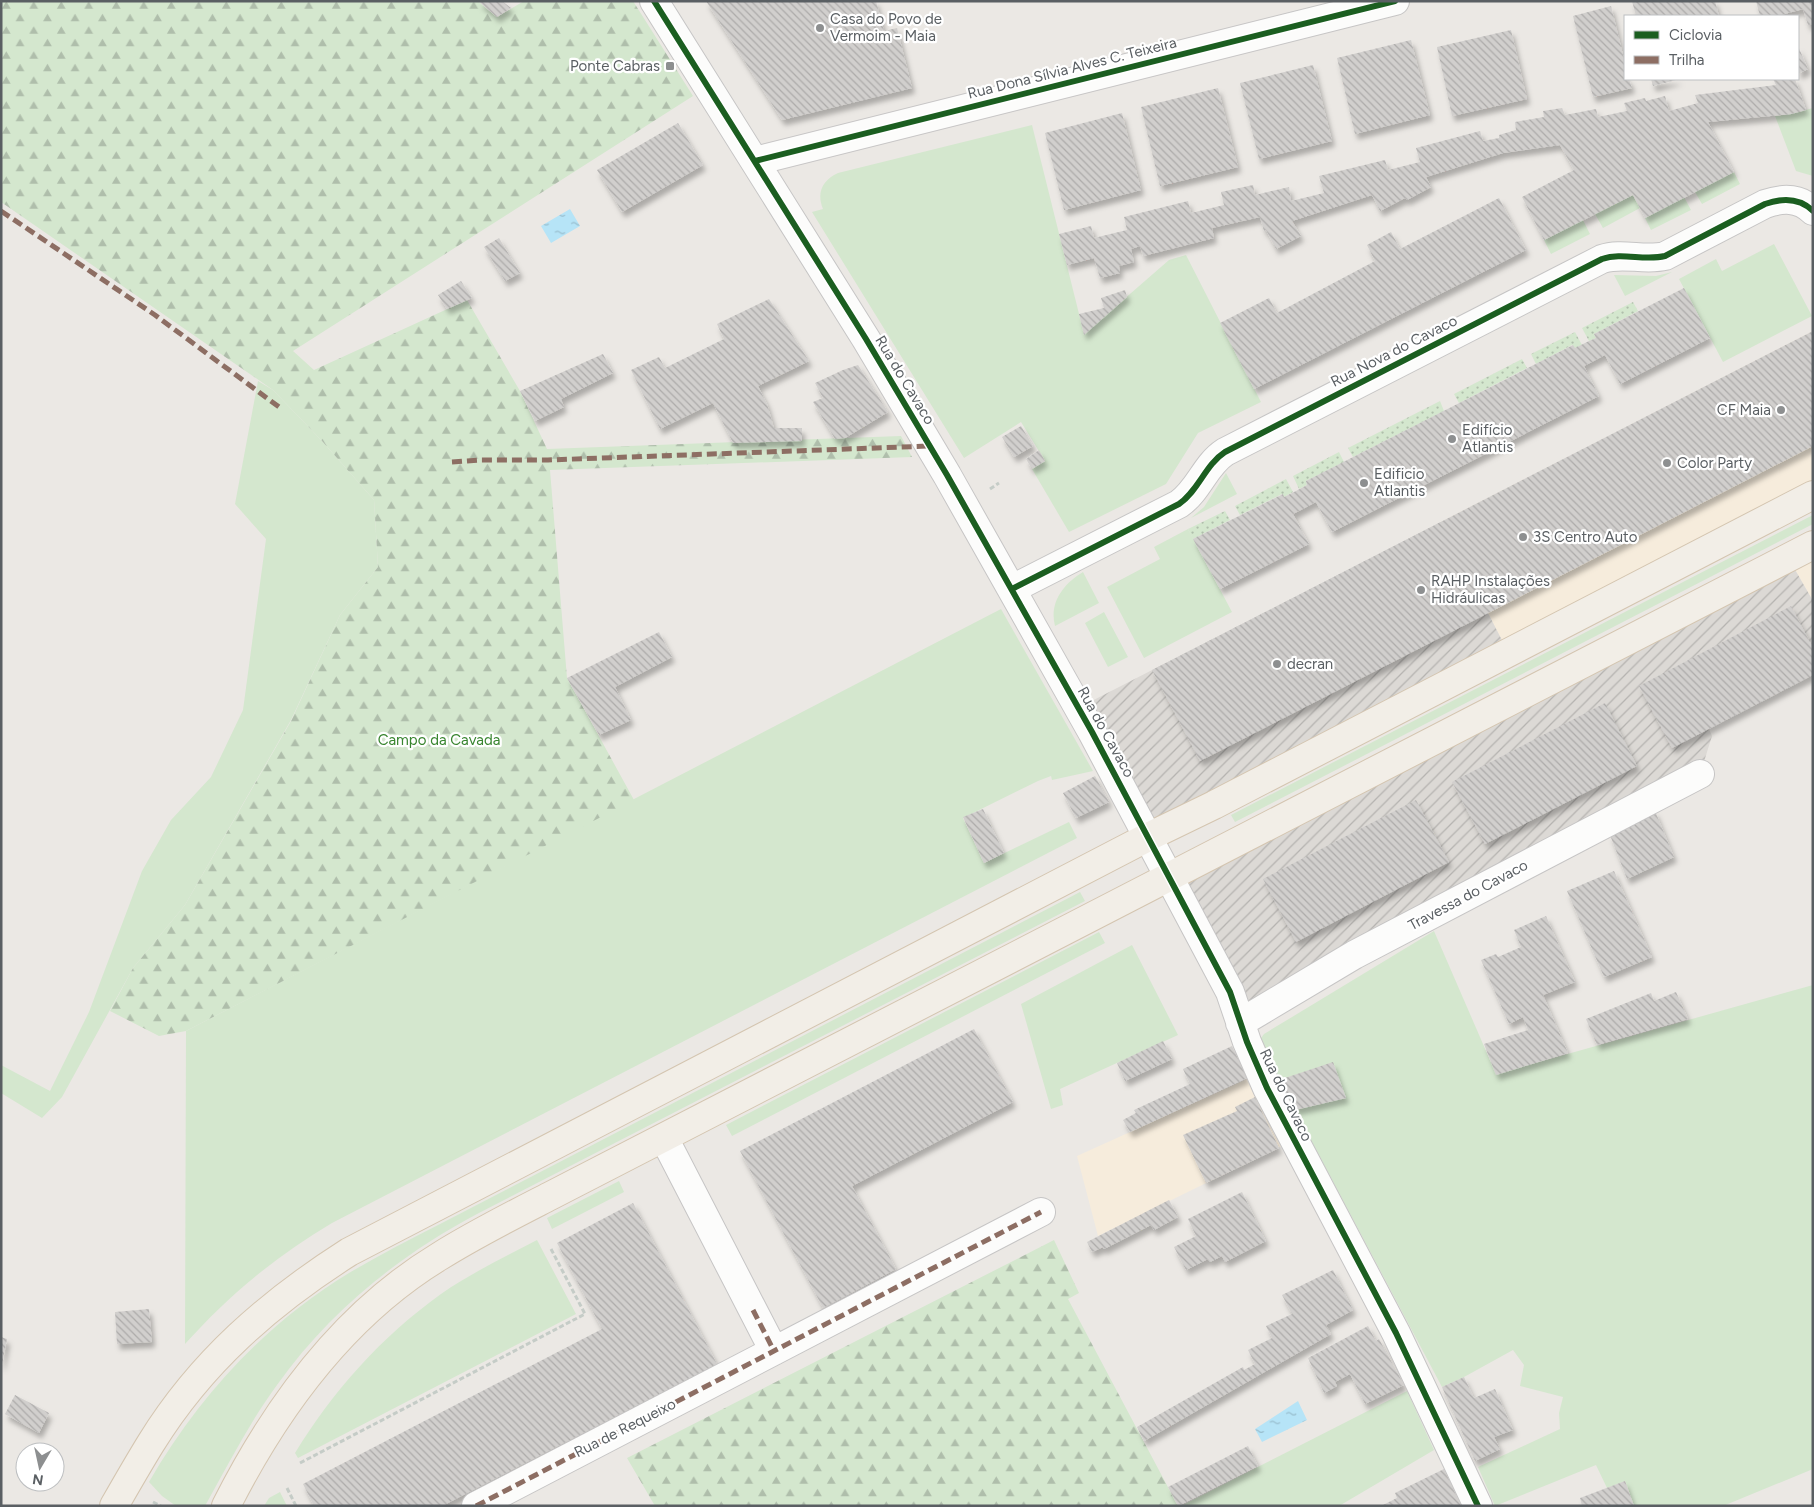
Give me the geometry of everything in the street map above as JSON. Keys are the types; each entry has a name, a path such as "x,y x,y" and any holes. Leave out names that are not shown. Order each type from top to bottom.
{"main road":[{"path":"114,1506 151,1442 185,1395 207,1369 254,1321 310,1277 379,1235 1813,495"},
{"path":"226,1506 283,1408 319,1361 375,1304 439,1256 481,1232 1813,545"}],"street":[{"name":"Rua do Cavaco","path":"654,1 866,339 947,475 1092,732 1230,992 1247,1042 1267,1088 1396,1334 1478,1506"},
{"name":"Rua Dona Sílvia Alves C. Teixeira","path":"755,161 1395,1"},
{"name":"Rua Nova do Cavaco","path":"1012,589 1179,504 1193,493 1213,461 1225,452 1602,259 1614,256 1647,259 1665,256 1775,200 1796,201 1813,211"},
{"name":"Travessa do Cavaco","path":"1240,1023 1354,955 1700,774"},
{"path":"664,1138 774,1351"},
{"name":"Rua de Requeixo","path":"476,1506 1041,1212"}],"path":[{"path":"300,1463 585,1314 550,1247"},
{"path":"287,1488 296,1506"}],"shaded area":[{"path":"1813,331 1813,492 1507,650 1441,522"},
{"path":"1441,522 1507,650 1151,834 1082,706"},
{"path":"1813,550 1813,601 1790,561"},
{"path":"1790,561 1813,601 1813,675 1709,729 1712,736 1702,768 1242,1020 1175,879"},
{"path":"1256,1075 1290,1142 1098,1236 1077,1156"}],"green space":[{"name":"Campo da Cavada","path":"1,1 478,1 497,17 524,1 633,1 693,96 293,351 314,370 467,300 520,391 547,449 901,436 912,457 550,470 567,678 634,800 186,1031 159,1036 110,1011 133,968 185,905 291,721 340,615 378,567 374,500 322,441 273,390 1,202"},
{"path":"1813,108 1813,176 1796,171 1775,116"},
{"path":"1032,125 1084,334 1169,260 1186,255 1261,402 1198,433 1166,484 1069,532 1032,469 1045,461 1021,422 964,458 812,212 823,209 820,197 822,187 828,179 838,173"},
{"path":"1734,172 1740,184 1702,204 1695,192"},
{"path":"1633,195 1640,208 1603,228 1595,214"},
{"path":"1684,197 1691,210 1651,230 1645,218"},
{"path":"1583,220 1590,234 1551,254 1544,240"},
{"path":"1774,244 1812,316 1723,362 1679,279 1716,259 1722,271"},
{"path":"1672,272 1625,296 1614,275 1656,276"},
{"path":"1633,302 1638,311 1594,334 1596,338 1589,341 1582,328"},
{"path":"1575,332 1582,345 1575,348 1572,345 1536,364 1531,354"},
{"path":"1522,359 1527,368 1459,403 1454,394"},
{"path":"258,381 273,390 322,441 374,500 378,567 340,615 291,720 185,905 133,968 62,1097 42,1118 1,1093 1,1065 50,1091 89,1012 142,871 171,820 211,777 243,710 266,539 235,504"},
{"path":"1440,401 1444,411 1353,457 1348,448"},
{"path":"1339,452 1344,462 1306,481 1307,485 1299,489 1293,476"},
{"path":"1226,473 1237,494 1191,518 1204,507"},
{"path":"1286,479 1293,492 1284,497 1282,494 1240,515 1235,506"},
{"path":"1225,511 1230,520 1193,539 1188,529"},
{"path":"1813,515 1813,524 1235,822 1231,815"},
{"path":"1188,529 1232,612 1144,658 1107,587 1160,559 1154,547"},
{"path":"1083,572 1099,603 1055,626 1054,610 1059,595 1069,582"},
{"path":"1001,609 1093,771 1052,780 1051,776 963,818 984,863 1069,822 1077,838 332,1223 272,1263 218,1309 185,1344 186,1031"},
{"path":"1104,612 1128,657 1108,667 1085,623"},
{"path":"1080,892 1085,901 448,1230 393,1267 342,1310 319,1333 297,1358 257,1414 205,1506 176,1506 162,1496 149,1482 189,1421 236,1365 289,1315 349,1273 407,1241"},
{"path":"1434,931 1496,1074 1813,985 1813,1469 1723,1506 1634,1506 1625,1481 1607,1488 1596,1465 1495,1506 1478,1467 1560,1429 1559,1413 1563,1397 1520,1386 1524,1365 1513,1350 1442,1387 1295,1110 1346,1098 1333,1063 1279,1080 1261,1038 1264,1034"},
{"path":"1099,932 1105,943 732,1136 726,1125"},
{"path":"1132,945 1178,1035 1060,1089 1063,1105 1051,1109 1021,1004"},
{"path":"619,1181 624,1192 552,1229 547,1218"},
{"path":"537,1240 576,1314 298,1458 295,1453 325,1408 360,1366 398,1328 452,1286"},
{"path":"1054,1240 1079,1293 1068,1299 1178,1506 655,1506 627,1458"},
{"path":"1407,1391 1434,1450 1339,1506 1181,1506"},
{"path":"280,1492 287,1506 264,1506 269,1498"}],"water":[{"path":"570,209 580,226 551,243 541,226"},
{"path":"1298,1401 1307,1420 1262,1442 1255,1429"}],"building":[{"path":"478,1 502,1 511,8 497,17"},
{"path":"706,1 876,1 884,31 897,28 912,88 782,120"},
{"path":"1632,1 1715,1 1719,15 1636,15"},
{"path":"1756,1 1813,1 1813,24 1808,25 1803,9 1781,15 1760,15"},
{"path":"1611,6 1624,59 1624,80 1629,80 1632,88 1593,97 1573,16"},
{"path":"1511,30 1527,99 1452,116 1437,47"},
{"path":"1411,40 1430,115 1355,134 1337,58"},
{"path":"1799,48 1808,69 1799,74"},
{"path":"1313,65 1332,141 1259,159 1240,83"},
{"path":"1651,80 1676,80 1653,86"},
{"path":"1774,80 1795,80 1806,110 1791,114 1708,122 1734,172 1645,218 1633,195 1544,240 1522,197 1574,170 1560,145 1503,153 1426,177 1431,187 1407,200 1405,198 1380,211 1372,195 1292,221 1301,236 1276,249 1266,230 1264,231 1260,217 1212,228 1214,238 1143,256 1140,246 1131,249 1134,262 1119,266 1120,273 1100,278 1094,258 1067,265 1059,234 1091,226 1094,238 1127,230 1124,217 1188,201 1191,213 1224,205 1221,192 1253,185 1255,195 1289,187 1291,201 1324,193 1319,176 1385,160 1388,170 1420,162 1416,148 1480,131 1483,141 1499,138 1499,135 1516,130 1515,122 1544,117 1543,111 1562,108 1565,115 1596,109 1598,117 1627,111 1624,103 1645,98 1646,101 1665,96 1669,111 1698,103 1695,95 1776,85"},
{"path":"1218,88 1238,167 1160,186 1141,107"},
{"path":"1122,113 1141,190 1064,210 1045,133"},
{"path":"678,123 703,165 622,212 597,170"},
{"path":"1499,198 1526,250 1254,389 1220,323 1269,298 1277,313 1375,261 1367,245 1391,232 1400,249"},
{"path":"499,238 520,273 505,281 484,247"},
{"path":"461,281 472,298 447,309 438,295"},
{"path":"1684,288 1710,338 1620,384 1605,355 1584,366 1599,396 1332,532 1316,502 1293,514 1309,544 1220,589 1193,539 1283,494 1284,497 1296,491 1307,485 1306,481 1573,345 1575,348 1596,338 1594,334"},
{"path":"1125,290 1127,297 1084,335 1079,314 1104,308 1101,298"},
{"path":"769,299 809,361 758,386 767,404 774,428 802,428 802,441 733,443 713,403 660,429 631,370 659,357 665,368 724,339 717,324"},
{"path":"1813,331 1813,446 1200,761 1152,670"},
{"path":"603,354 613,373 561,399 564,407 535,421 520,391"},
{"path":"858,365 888,412 845,438 835,439 813,402 823,398 815,383"},
{"path":"1021,426 1033,446 1014,457 1002,437"},
{"path":"1039,450 1045,461 1032,469 1026,459"},
{"path":"1791,606 1813,648 1813,675 1672,748 1639,686"},
{"path":"659,632 672,657 615,687 631,720 599,735 567,678"},
{"path":"1605,703 1637,766 1485,844 1452,782"},
{"path":"1095,776 1109,802 1076,818 1063,793"},
{"path":"1416,800 1449,862 1296,942 1263,879"},
{"path":"983,809 1004,853 984,863 963,817"},
{"path":"1655,811 1674,857 1627,879 1610,835"},
{"path":"1614,871 1652,957 1604,977 1567,891"},
{"path":"1546,916 1575,982 1543,995 1568,1053 1496,1075 1484,1044 1528,1030 1523,1017 1509,1024 1481,960 1496,954 1498,957 1521,947 1514,930"},
{"path":"1676,992 1688,1019 1597,1045 1586,1019 1651,993 1654,1001"},
{"path":"974,1029 1013,1102 852,1186 896,1269 823,1308 740,1151"},
{"path":"1163,1041 1172,1059 1125,1081 1117,1063"},
{"path":"1232,1046 1247,1078 1130,1132 1123,1120 1136,1113 1134,1110 1190,1084 1183,1069"},
{"path":"1333,1062 1346,1098 1295,1110 1279,1080"},
{"path":"1255,1097 1279,1148 1206,1183 1183,1135 1237,1111 1235,1107"},
{"path":"1242,1192 1266,1241 1225,1262 1222,1256 1210,1262 1208,1259 1186,1270 1174,1247 1196,1236 1188,1219"},
{"path":"1169,1200 1178,1217 1154,1230 1151,1225 1104,1249 1103,1247 1092,1252 1087,1242"},
{"path":"633,1203 717,1364 442,1506 314,1506 303,1484 602,1329 557,1243"},
{"path":"1333,1270 1353,1310 1326,1325 1331,1334 1144,1441 1137,1427 1243,1367 1244,1370 1255,1364 1248,1350 1272,1338 1266,1326 1292,1314 1282,1295"},
{"path":"149,1309 152,1342 117,1344 115,1312"},
{"path":"1368,1326 1376,1341 1379,1339 1404,1385 1365,1404 1350,1374 1335,1382 1337,1386 1324,1393 1308,1358"},
{"path":"1,1337 7,1339 2,1365 1,1365"},
{"path":"1464,1377 1474,1398 1495,1389 1513,1430 1494,1437 1500,1449 1475,1461 1442,1387"},
{"path":"15,1395 49,1413 39,1433 5,1414"},
{"path":"1248,1446 1258,1466 1178,1506 1168,1487"},
{"path":"1444,1469 1461,1506 1381,1506 1397,1498 1395,1493"},
{"path":"1625,1481 1634,1506 1582,1506 1580,1498"}],"marked path":[{"path":"1,211 155,315 279,407"},
{"path":"452,462 930,446"},
{"path":"476,1506 1041,1212"},
{"path":"753,1310 774,1351"}],"cycle path":[{"path":"654,1 866,339 947,475 1092,732 1230,992 1247,1042 1267,1088 1396,1333 1478,1506"},
{"path":"755,161 1395,1"},
{"path":"1012,589 1179,504 1192,492 1218,457 1225,452 1602,259 1617,256 1649,258 1665,256 1771,202 1796,201 1808,206 1813,211"}],"place":[{"name":"Casa do Povo de Vermoim - Maia","path":"820,28"},
{"name":"Ponte Cabras","path":"670,66"},
{"name":"CF Maia","path":"1781,410"},
{"name":"Edifício Atlantis","path":"1452,439"},
{"name":"Color Party","path":"1667,463"},
{"name":"Edificio Atlantis","path":"1364,483"},
{"name":"3S Centro Auto","path":"1523,537"},
{"name":"RAHP Instalações Hidráulicas","path":"1421,590"},
{"name":"decran","path":"1277,664"}]}
